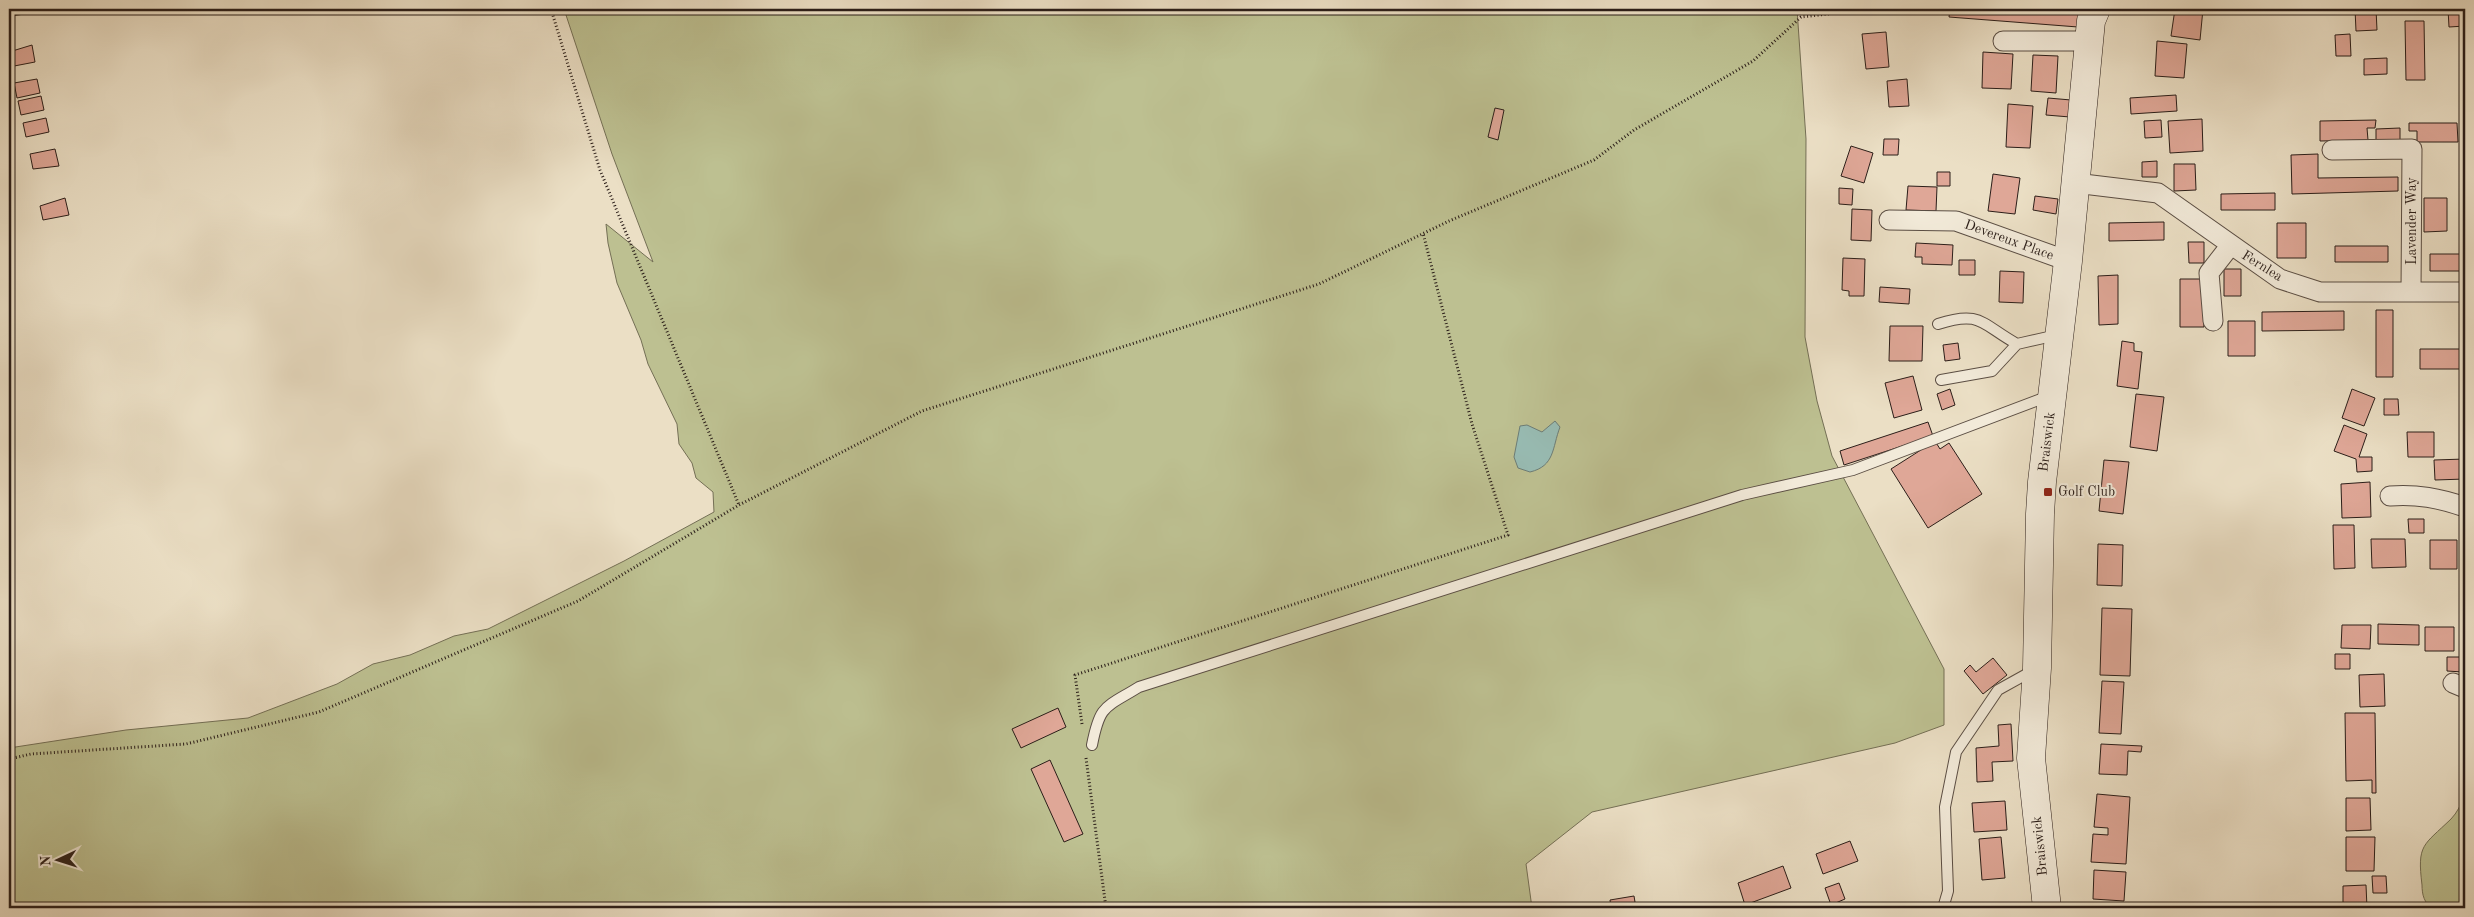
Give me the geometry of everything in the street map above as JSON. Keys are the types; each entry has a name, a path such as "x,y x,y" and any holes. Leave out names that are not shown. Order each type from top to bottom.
{"main road":[{"name":"Braiswick","path":"2047,908 2031,758 2037,668 2042,482 2068,261 2091,21 2096,9"}],"street":[{"path":"2003,40 2089,41"},
{"name":"Lavender Way","path":"2332,150 2412,149 2411,292"},
{"name":"Fernlea","path":"2076,183 2158,193 2280,280 2320,292 2465,292"},
{"name":"Devereux Place","path":"1890,220 1956,221 2068,261"},
{"path":"2213,321 2209,273 2230,246"},
{"path":"2390,496 2413,494 2440,498 2465,507"}],"lane":[{"path":"1938,324 1957,318 1976,318 2017,344"},
{"path":"1941,380 1992,370 2017,344 2058,335"},
{"path":"1089,749 1097,719 1104,709 1139,687 1742,496 1853,470 2052,394"},
{"path":"1943,908 1948,891 1945,807 1956,752 1998,690 2037,668"}],"path":[{"path":"552,9 600,170 738,505"},
{"path":"9,759 31,754 186,744 318,712 578,601 738,505 922,411 1319,284 1422,233 1594,160 1634,130 1753,61 1801,17 1872,9"},
{"path":"1083,733 1075,675 1508,535 1472,424 1422,233"},
{"path":"1089,749 1106,908"}],"green space":[{"path":"564,9 1797,9 1806,139 1805,337 1817,401 1832,456 1944,669 1944,725 1895,743 1592,812 1526,864 1532,908 9,908 9,748 126,730 248,718 337,684 373,664 410,655 454,636 488,629 624,561 714,512 713,492 696,478 692,463 679,444 677,424 648,364 641,340 617,283 608,243 606,224 653,262 612,154"},
{"path":"2465,796 2465,908 2433,908 2427,904 2423,895 2420,861 2422,853 2428,841 2455,814"}],"water":[{"path":"1555,421 1560,427 1554,449 1548,461 1538,469 1530,472 1518,468 1514,457 1520,426 1527,425 1542,432"}],"building":[{"path":"9,9 24,9 25,14 9,16"},
{"path":"1950,9 2080,9 2078,27 1949,17"},
{"path":"2175,9 2203,9 2200,40 2171,36"},
{"path":"2355,9 2376,9 2377,30 2356,31"},
{"path":"2448,9 2464,9 2465,26 2449,27"},
{"path":"2405,21 2424,21 2425,80 2406,80"},
{"path":"1886,32 1889,67 1866,69 1862,34"},
{"path":"2350,34 2351,56 2336,56 2335,35"},
{"path":"2157,41 2187,44 2184,78 2155,76"},
{"path":"32,45 35,62 9,67 9,52"},
{"path":"1983,52 2013,54 2011,89 1982,88"},
{"path":"2033,55 2058,56 2056,93 2031,91"},
{"path":"2387,58 2387,74 2364,75 2364,59"},
{"path":"37,79 40,93 17,98 14,83"},
{"path":"1907,79 1909,106 1889,107 1887,81"},
{"path":"2176,95 2177,111 2131,114 2130,98"},
{"path":"41,96 44,110 21,115 18,101"},
{"path":"2048,98 2071,100 2070,117 2046,115"},
{"path":"2008,104 2033,106 2030,148 2006,147"},
{"path":"1495,108 1504,110 1498,140 1488,137"},
{"path":"46,118 49,132 26,137 23,123"},
{"path":"2202,119 2203,151 2170,153 2168,121"},
{"path":"2161,120 2162,137 2145,138 2144,121"},
{"path":"2376,120 2375,128 2367,128 2368,140 2320,141 2320,121"},
{"path":"2409,123 2457,123 2458,142 2417,142 2417,131 2409,131"},
{"path":"2400,128 2400,146 2376,146 2376,129"},
{"path":"1884,139 1899,139 1898,155 1883,155"},
{"path":"1851,146 1873,153 1864,183 1841,176"},
{"path":"55,149 59,166 33,169 30,154"},
{"path":"2318,154 2318,178 2398,177 2398,191 2292,194 2291,155"},
{"path":"2157,161 2157,177 2142,177 2142,162"},
{"path":"2174,164 2195,164 2196,190 2174,191"},
{"path":"1937,172 1950,172 1950,186 1937,186"},
{"path":"1993,174 2020,178 2015,214 1988,211"},
{"path":"1908,186 1937,187 1936,211 1906,210"},
{"path":"1839,188 1853,189 1852,205 1839,204"},
{"path":"2275,193 2275,210 2221,210 2221,194"},
{"path":"2035,196 2058,199 2056,214 2033,210"},
{"path":"65,198 69,215 43,220 40,206"},
{"path":"2424,198 2447,198 2447,231 2424,232"},
{"path":"1852,209 1872,210 1871,241 1851,240"},
{"path":"2164,222 2164,240 2109,241 2109,223"},
{"path":"2277,223 2306,223 2306,258 2277,258"},
{"path":"2188,242 2204,242 2204,263 2189,263"},
{"path":"1916,243 1953,245 1952,265 1922,264 1922,257 1915,257"},
{"path":"2335,246 2388,246 2388,262 2335,262"},
{"path":"2430,254 2465,254 2465,271 2430,271"},
{"path":"1843,258 1865,259 1864,296 1849,296 1849,291 1842,290"},
{"path":"1959,260 1975,260 1975,275 1959,275"},
{"path":"2224,269 2241,269 2241,296 2224,296"},
{"path":"2000,271 2024,272 2023,303 1999,302"},
{"path":"2118,275 2118,324 2099,325 2098,276"},
{"path":"2180,279 2202,279 2204,327 2180,327"},
{"path":"1880,287 1910,289 1909,304 1879,302"},
{"path":"2376,310 2393,310 2393,377 2376,377"},
{"path":"2344,311 2344,330 2262,331 2262,312"},
{"path":"2228,321 2255,321 2255,356 2228,356"},
{"path":"1890,326 1923,326 1922,361 1889,361"},
{"path":"2122,341 2134,343 2134,351 2142,352 2138,389 2117,386"},
{"path":"1958,343 1960,359 1945,361 1943,345"},
{"path":"2420,349 2465,349 2465,369 2420,369"},
{"path":"1913,376 1922,410 1894,418 1885,383"},
{"path":"1950,389 1955,405 1942,410 1937,394"},
{"path":"2352,389 2375,398 2364,426 2342,418"},
{"path":"2136,394 2164,397 2157,451 2130,447"},
{"path":"2384,399 2398,399 2399,415 2384,415"},
{"path":"1928,422 1933,436 1844,465 1840,451"},
{"path":"2344,425 2367,434 2359,457 2372,457 2372,471 2357,472 2356,459 2334,451"},
{"path":"2407,432 2434,432 2434,457 2408,457"},
{"path":"1935,441 1940,449 1949,443 1982,494 1928,528 1891,469"},
{"path":"2465,459 2465,479 2435,480 2434,460"},
{"path":"2104,460 2129,462 2123,514 2099,511"},
{"path":"2370,482 2371,517 2342,518 2341,484"},
{"path":"2408,519 2424,519 2424,533 2409,533"},
{"path":"2333,525 2354,525 2355,568 2334,569"},
{"path":"2371,539 2405,539 2406,567 2372,568"},
{"path":"2430,540 2457,540 2457,569 2430,569"},
{"path":"2098,544 2123,545 2122,586 2097,585"},
{"path":"2463,545 2465,545 2465,565 2463,566"},
{"path":"2102,608 2132,609 2130,676 2100,675"},
{"path":"2378,624 2419,625 2419,645 2378,644"},
{"path":"2342,625 2371,625 2370,649 2341,648"},
{"path":"2425,627 2454,627 2454,651 2425,651"},
{"path":"2335,654 2350,654 2350,669 2335,669"},
{"path":"2447,657 2463,657 2463,672 2447,671"},
{"path":"1993,658 2007,675 1983,694 1964,671 1970,665 1976,672"},
{"path":"2384,674 2385,706 2360,707 2359,675"},
{"path":"2102,681 2124,682 2121,734 2099,733"},
{"path":"1058,708 1066,727 1021,748 1012,729"},
{"path":"2345,713 2375,713 2376,793 2372,793 2372,780 2346,781"},
{"path":"2011,724 2013,761 1992,762 1993,781 1977,782 1976,748 1999,746 1998,725"},
{"path":"2101,744 2142,746 2141,752 2128,751 2127,775 2099,774"},
{"path":"1050,760 1083,834 1064,842 1031,769"},
{"path":"2097,794 2130,797 2126,864 2091,862 2093,834 2108,835 2108,828 2094,827"},
{"path":"2346,798 2370,798 2371,830 2346,831"},
{"path":"2005,801 2007,830 1974,832 1972,803"},
{"path":"2001,837 2005,878 1982,880 1979,839"},
{"path":"2346,837 2375,837 2374,871 2346,871"},
{"path":"1850,841 1858,861 1823,874 1816,854"},
{"path":"1783,866 1791,888 1745,905 1738,883"},
{"path":"2094,870 2126,872 2124,901 2093,899"},
{"path":"2372,876 2386,876 2387,893 2373,893"},
{"path":"1839,883 1845,899 1831,905 1825,888"},
{"path":"2366,885 2367,908 2343,908 2343,886"},
{"path":"1634,896 1636,908 1611,908 1610,900"},
{"path":"2125,903 2154,906 2153,908 2124,908"}],"place":[{"name":"Golf Club","path":"2048,492"}]}
